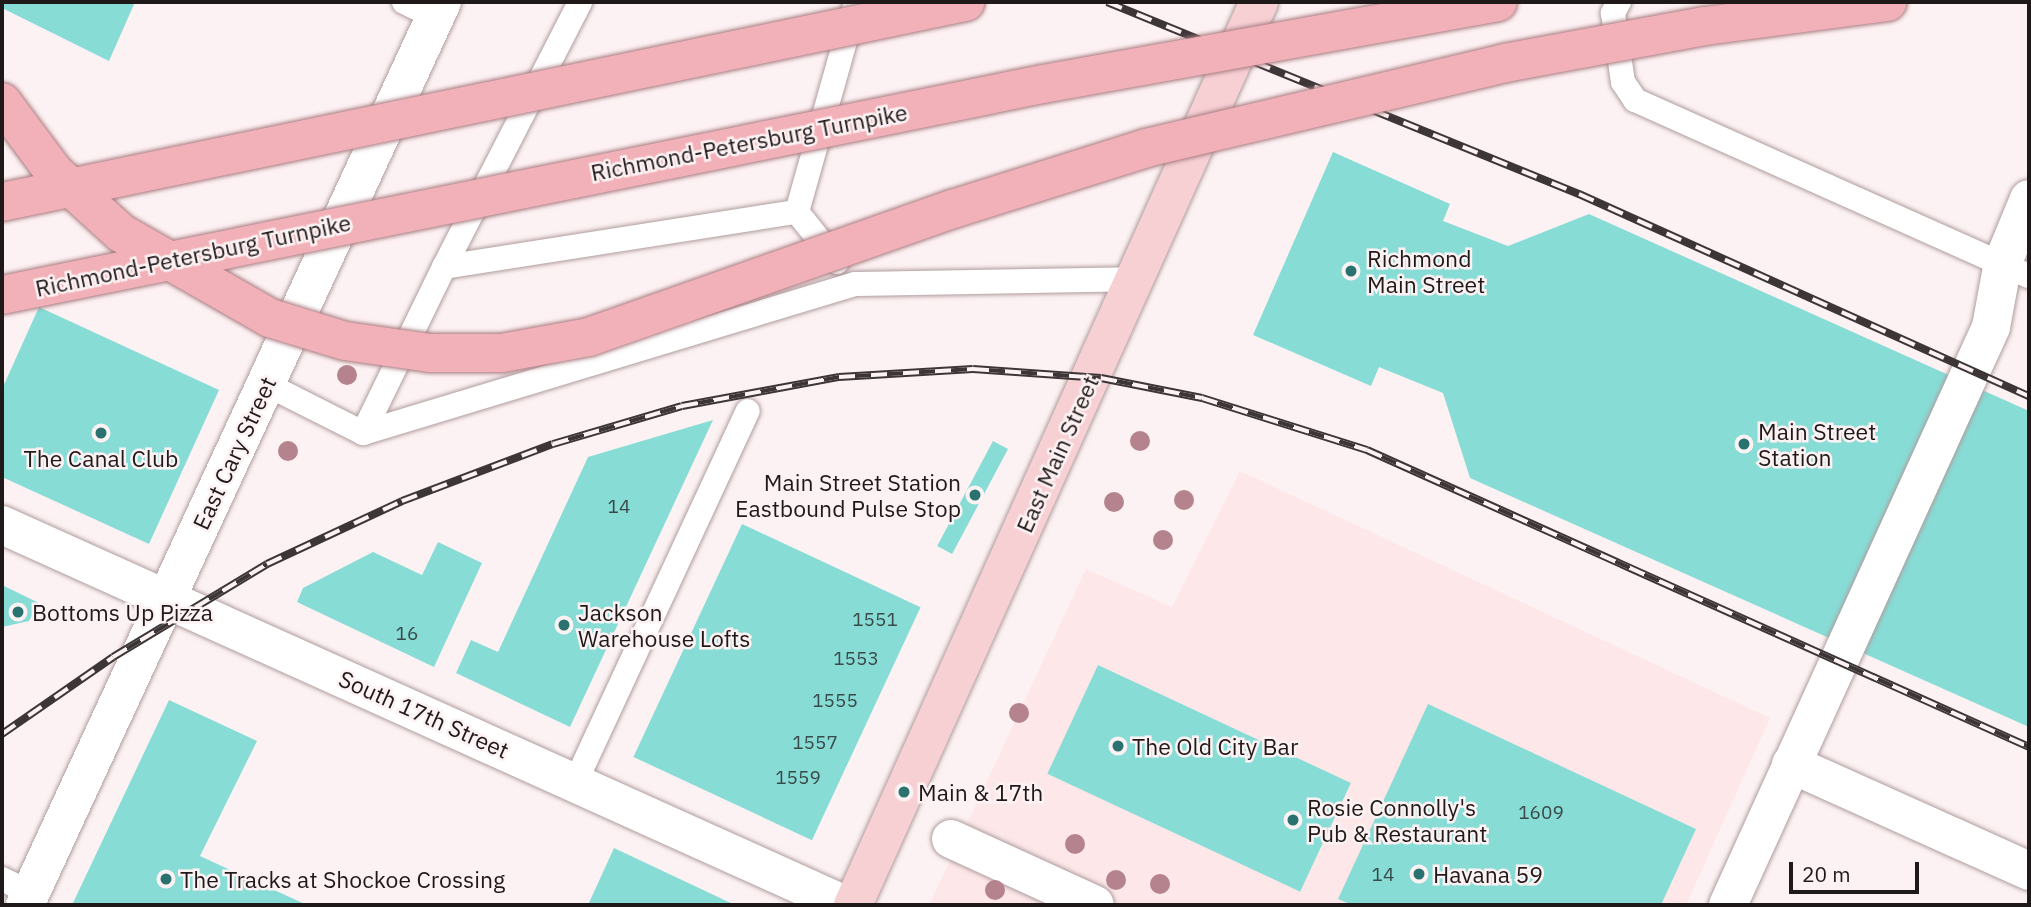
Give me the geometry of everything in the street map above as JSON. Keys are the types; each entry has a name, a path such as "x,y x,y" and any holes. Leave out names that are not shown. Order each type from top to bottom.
{"highway":[{"path":"2,202 965,2"},
{"name":"Richmond-Petersburg Turnpike","path":"2,295 1043,84 1498,2"},
{"path":"2,102 54,172 121,233 270,318 345,341 430,353 502,354 589,337 953,209 1146,148 1505,63 1704,26 1887,2"}],"main road":[{"name":"East Main Street","path":"853,905 1259,2"}],"street":[{"name":"East Cary Street","path":"19,892 165,603 265,384 427,7"},
{"path":"1728,905 2016,269 2029,199"},
{"name":"South 17th Street","path":"2,525 165,603 845,905"},
{"path":"1791,764 2029,871"},
{"path":"951,839 1095,905"}],"lane":[{"path":"363,433 444,267 580,2"},
{"path":"797,212 856,2"},
{"path":"1619,2 1614,13 1623,82 1635,100 2016,269"},
{"path":"444,267 797,212"},
{"path":"797,212 855,284"},
{"path":"265,384 363,433 855,284 1134,279"},
{"path":"575,783 748,411"}],"shaded area":[{"path":"1240,471 1770,718 1686,905 929,905 1086,569 1172,607"}],"building":[{"path":"2,2 135,2 109,61 2,8"},
{"name":"Main Street Station","path":"1333,152 1450,204 1443,221 1508,246 1589,214 2029,411 2029,727 1470,478 1443,393 1379,367 1371,386 1253,335"},
{"name":"The Canal Club","path":"39,307 219,390 149,544 2,477 2,389"},
{"path":"713,420 570,727 456,673 471,640 498,652 588,457"},
{"path":"993,441 1008,449 952,554 937,546"},
{"path":"742,524 921,607 812,840 633,757"},
{"path":"438,542 482,563 434,667 297,602 303,588 373,552 422,575"},
{"name":"Bottoms Up Pizza","path":"2,585 39,603 29,621 2,627"},
{"path":"1098,665 1351,783 1300,892 1047,774"},
{"path":"169,700 257,741 200,856 307,905 72,905"},
{"path":"1428,704 1696,829 1661,905 1352,905 1338,899"},
{"path":"614,848 735,905 588,905"}],"railway":[{"path":"1107,2 1579,194 2029,396"},
{"path":"2,734 113,657 267,564 402,501 553,444 682,406 839,377 973,369 1101,378 1202,398 1367,450 2029,747"}],"place":[{"name":"Richmond Main Street","path":"1351,271"},
{"name":"The Canal Club","path":"101,433"},
{"name":"Main Street Station","path":"1744,444"},
{"name":"Main Street Station Eastbound Pulse Stop","path":"975,495"},
{"name":"Bottoms Up Pizza","path":"18,612"},
{"name":"Jackson Warehouse Lofts","path":"564,625"},
{"name":"The Old City Bar","path":"1118,746"},
{"name":"Main & 17th","path":"904,792"},
{"name":"Rosie Connolly's Pub & Restaurant","path":"1293,820"},
{"name":"Havana 59","path":"1419,874"},
{"name":"The Tracks at Shockoe Crossing","path":"166,879"}]}
